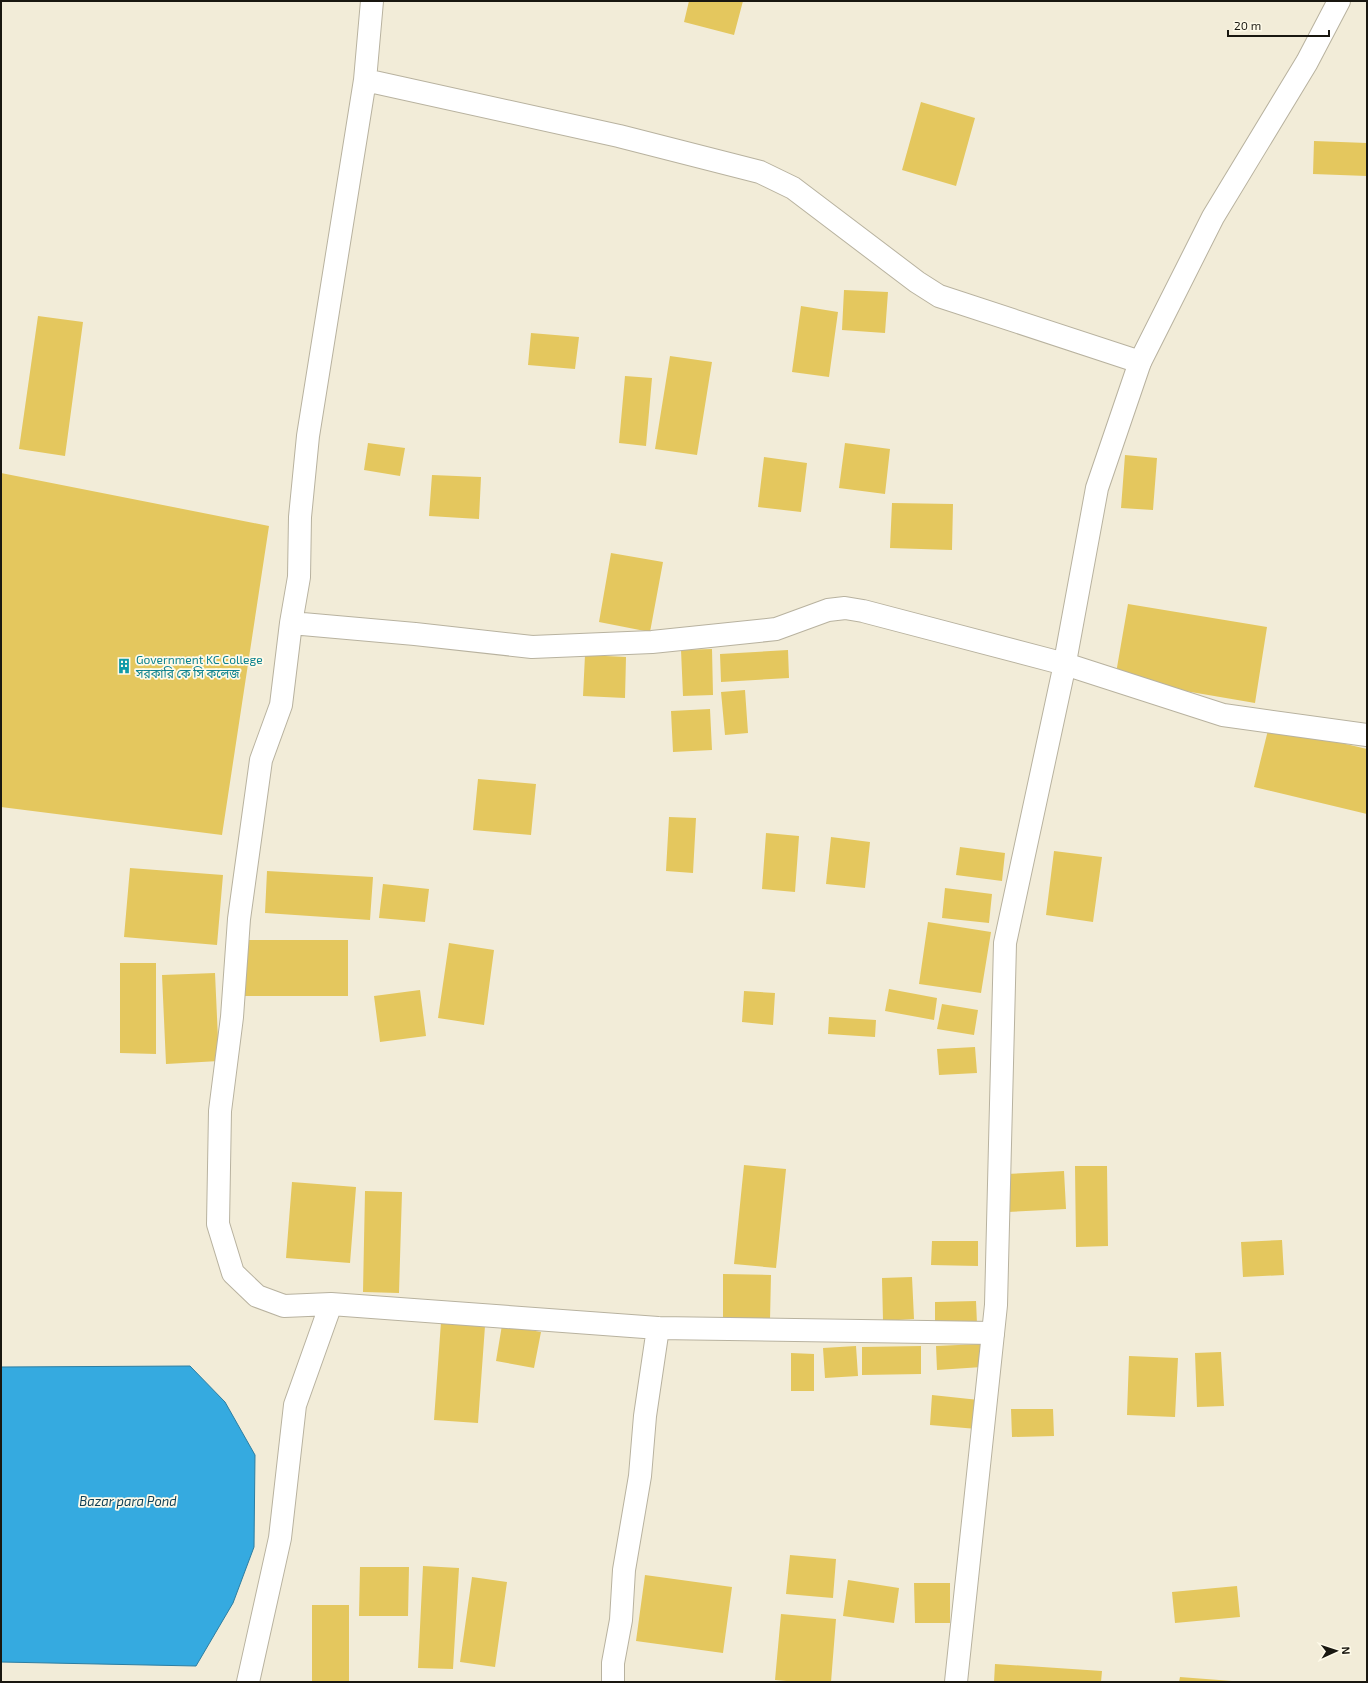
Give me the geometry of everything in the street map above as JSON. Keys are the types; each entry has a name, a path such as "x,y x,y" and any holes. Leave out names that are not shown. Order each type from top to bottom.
{"street":[{"path":"372,1 365,80 308,436 300,517 299,577 290,623 287,666 281,705 261,760 238,919 232,1017 220,1110 218,1224 233,1273 257,1296 284,1306 331,1304 658,1328 993,1334"},
{"path":"956,1682 996,1305 1005,943 1064,664 1098,488 1140,362 1213,217 1308,62 1339,1"},
{"path":"365,80 611,135 760,172 793,188 917,282 940,296 1140,362"},
{"path":"290,623 415,634 532,647 652,642 776,629 828,610 845,608 863,611 1064,664 1223,715 1367,734"},
{"path":"248,1682 280,1538 295,1405 331,1304"},
{"path":"613,1682 613,1662 621,1620 624,1570 640,1476 645,1416 658,1328"}],"water":[{"name":"Bazar para Pond","path":"190,1366 225,1402 255,1455 254,1547 233,1603 196,1666 1,1662 1,1367"}],"building":[{"path":"689,1 743,1 734,35 684,22"},
{"path":"921,102 975,118 956,186 902,170"},
{"path":"1314,141 1367,143 1367,176 1313,174"},
{"path":"844,290 888,292 885,333 842,330"},
{"path":"801,306 838,312 829,377 792,372"},
{"path":"38,316 83,322 65,456 19,449"},
{"path":"531,333 579,337 575,369 528,365"},
{"path":"670,356 712,362 697,455 655,449"},
{"path":"625,376 652,378 646,446 619,443"},
{"path":"368,443 405,448 400,476 364,470"},
{"path":"845,443 890,449 885,494 839,488"},
{"path":"1125,455 1157,458 1153,510 1121,508"},
{"path":"764,457 807,463 801,512 758,507"},
{"name":"Government KC College সরকারি কে সি কলেজ","path":"1,473 269,526 222,835 1,807"},
{"path":"432,475 481,477 479,519 429,516"},
{"path":"892,503 953,504 952,550 890,548"},
{"path":"611,553 663,562 650,632 599,622"},
{"path":"1128,604 1267,627 1255,703 1115,679"},
{"path":"712,649 713,695 683,696 681,650"},
{"path":"788,650 789,678 721,682 720,654"},
{"path":"585,655 626,657 625,698 583,696"},
{"path":"745,690 748,733 725,735 721,692"},
{"path":"710,709 712,750 673,752 671,711"},
{"path":"1269,726 1367,749 1367,814 1254,787"},
{"path":"478,779 536,784 531,835 473,830"},
{"path":"669,817 696,818 693,873 666,871"},
{"path":"766,833 799,836 795,892 762,889"},
{"path":"831,837 870,842 865,888 826,884"},
{"path":"960,847 1005,853 1002,881 956,875"},
{"path":"1054,851 1102,857 1093,922 1046,915"},
{"path":"130,868 223,875 217,945 124,937"},
{"path":"267,871 373,877 370,920 265,913"},
{"path":"383,884 429,889 425,922 379,918"},
{"path":"945,888 992,894 989,923 942,918"},
{"path":"928,922 991,932 981,993 919,984"},
{"path":"245,940 348,940 348,996 245,996"},
{"path":"449,943 494,950 484,1025 438,1018"},
{"path":"120,963 156,963 156,1054 120,1053"},
{"path":"215,973 219,1061 166,1064 162,975"},
{"path":"889,989 937,998 934,1020 885,1011"},
{"path":"420,990 426,1036 380,1042 374,996"},
{"path":"744,991 775,993 773,1025 742,1022"},
{"path":"942,1004 978,1010 974,1035 937,1029"},
{"path":"829,1017 876,1020 875,1037 828,1034"},
{"path":"975,1047 977,1073 939,1075 937,1049"},
{"path":"744,1165 786,1169 776,1268 734,1264"},
{"path":"1075,1166 1107,1166 1108,1246 1076,1247"},
{"path":"1064,1171 1066,1209 1008,1212 1006,1174"},
{"path":"292,1182 356,1187 350,1263 286,1258"},
{"path":"365,1191 402,1192 399,1293 363,1292"},
{"path":"1282,1240 1284,1275 1243,1277 1241,1242"},
{"path":"932,1241 978,1241 978,1266 931,1265"},
{"path":"723,1274 771,1275 770,1320 723,1319"},
{"path":"912,1277 914,1319 883,1321 882,1278"},
{"path":"976,1301 977,1324 935,1325 935,1302"},
{"path":"441,1322 485,1326 478,1423 434,1420"},
{"path":"502,1325 541,1332 534,1368 496,1361"},
{"path":"980,1344 982,1367 937,1370 936,1346"},
{"path":"856,1346 858,1376 825,1378 823,1348"},
{"path":"921,1346 921,1374 862,1375 862,1347"},
{"path":"1221,1352 1224,1406 1197,1407 1195,1353"},
{"path":"791,1353 814,1354 814,1391 791,1391"},
{"path":"1129,1356 1178,1358 1175,1417 1127,1415"},
{"path":"932,1395 979,1400 977,1429 930,1425"},
{"path":"1011,1409 1053,1409 1054,1436 1012,1437"},
{"path":"790,1555 836,1559 833,1598 786,1594"},
{"path":"423,1566 459,1568 453,1669 418,1668"},
{"path":"360,1567 409,1567 408,1616 359,1616"},
{"path":"645,1575 732,1587 723,1653 636,1641"},
{"path":"472,1577 507,1582 495,1667 460,1662"},
{"path":"848,1580 899,1588 894,1623 843,1616"},
{"path":"914,1583 950,1583 950,1623 915,1623"},
{"path":"1237,1586 1240,1617 1175,1623 1172,1592"},
{"path":"312,1605 349,1605 349,1682 312,1682"},
{"path":"781,1614 836,1619 831,1682 775,1680"},
{"path":"995,1664 1102,1671 1101,1682 994,1682"},
{"path":"1180,1677 1232,1681 1232,1682 1179,1682"}],"place":[{"name":"Government KC College সরকারি কে সি কলেজ","path":"124,666"}]}
